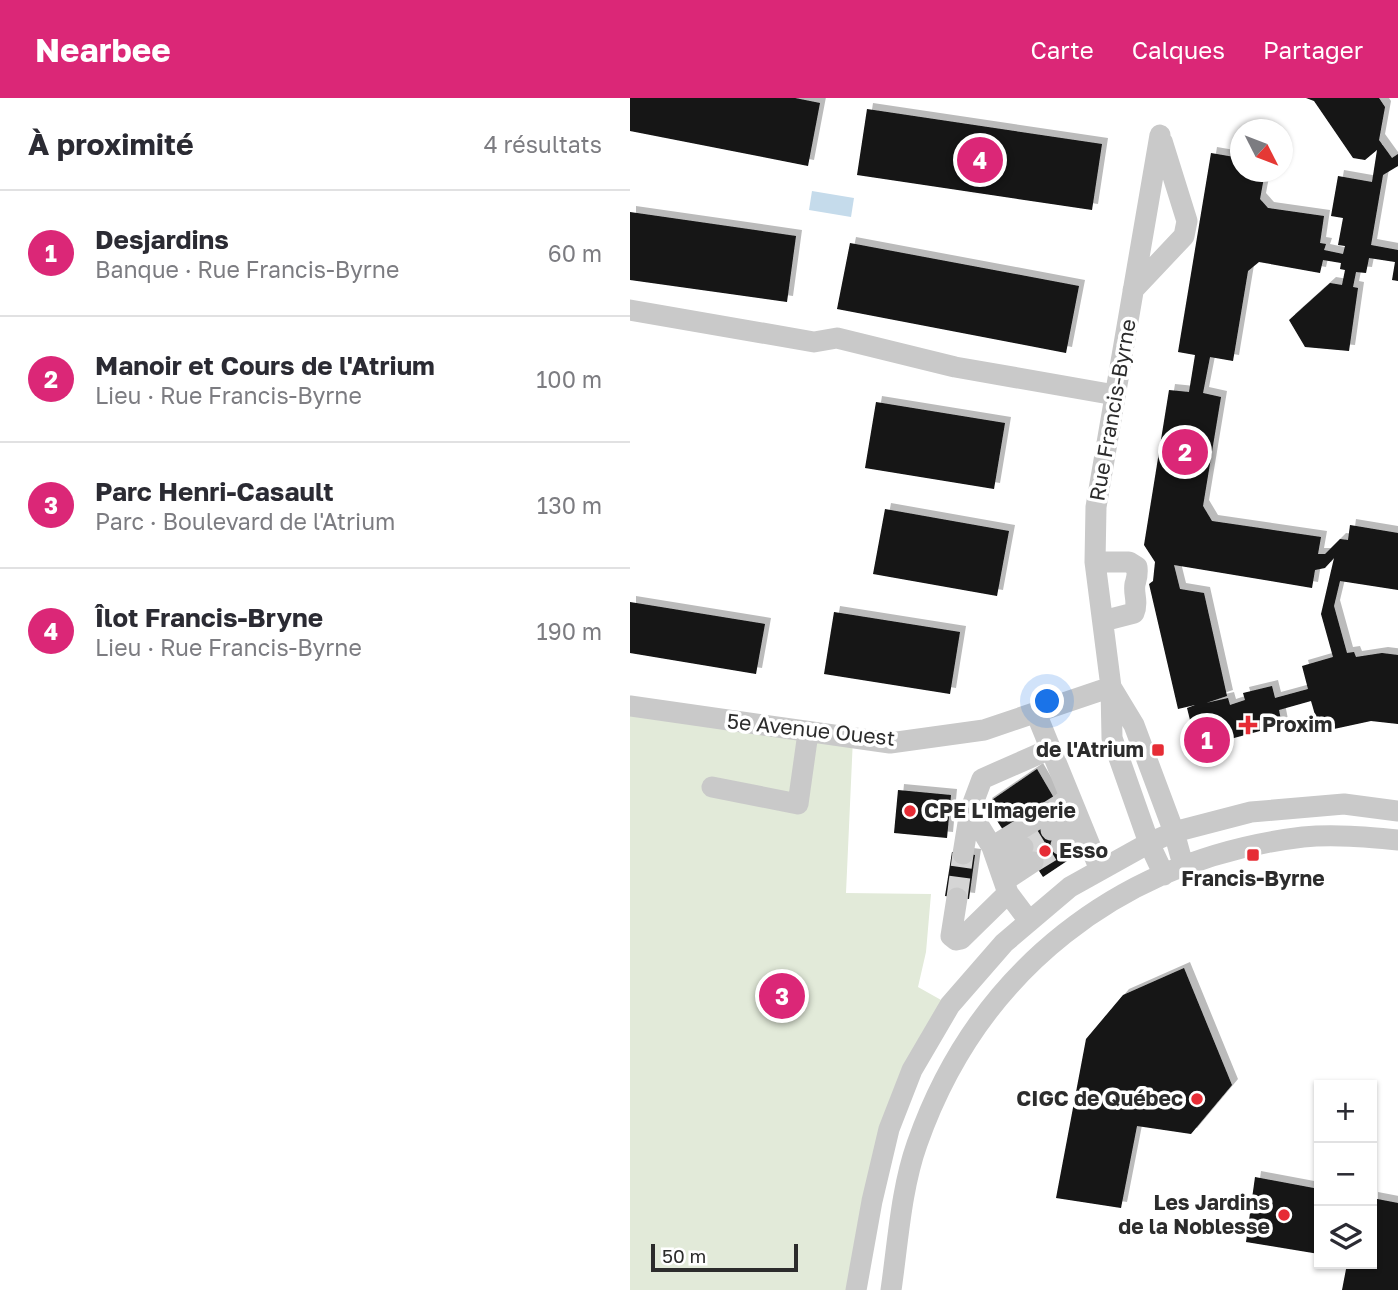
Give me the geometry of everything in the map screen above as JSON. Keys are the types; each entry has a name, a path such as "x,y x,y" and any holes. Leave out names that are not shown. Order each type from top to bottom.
{"street":[{"name":"Rue Francis-Byrne","path":"1133,290 1184,236 1187,221 1160,135 1133,290 1096,507 1095,562 1111,687 1112,738 1149,843 1164,875"},
{"path":"630,310 814,342 837,338 955,367 1115,395"},
{"path":"1095,562 1129,562 1137,567 1139,576 1135,586 1138,604 1134,613 1103,621"},
{"name":"Rue Francis-Byrne","path":"1111,687 1134,724 1174,832 1183,865"},
{"name":"5e Avenue Ouest","path":"630,706 890,743 984,730 1111,687"},
{"path":"1035,713 1100,870"},
{"path":"712,787 798,804 808,733"},
{"path":"962,854 970,811 982,779 1051,749"},
{"path":"856,1290 872,1201 889,1129 912,1070 950,1005 1004,943 1070,887 1174,832 1251,812 1344,804 1398,811"},
{"path":"970,811 1029,921"},
{"path":"1056,837 1076,815"},
{"path":"957,898 951,936 956,940 961,939 1001,871 1076,815"},
{"path":"891,1290 906,1191 916,1146 938,1093 964,1046 1025,968 1058,936 1108,902 1183,865 1245,847 1304,837 1349,836 1398,840"},
{"path":"1001,871 1028,855"}],"green space":[{"path":"630,706 853,738 846,893 931,894 926,952 918,987 950,1005 912,1070 856,1290 630,1290"}],"water":[{"path":"812,191 854,198 851,217 809,210"}],"building":[{"path":"630,98 795,98 820,103 808,166 630,131"},
{"path":"1306,98 1379,98 1385,107 1379,140 1392,158 1398,154 1398,166 1383,175 1371,245 1398,250 1398,281 1392,280 1395,262 1369,258 1366,273 1356,272 1353,287 1358,288 1349,351 1305,347 1289,320 1330,283 1342,285 1345,270 1340,269 1341,263 1323,260 1320,273 1259,262 1248,271 1233,361 1210,357 1203,393 1221,397 1203,506 1212,521 1321,537 1318,554 1325,554 1340,539 1348,540 1350,525 1398,533 1398,590 1340,581 1334,606 1347,653 1354,652 1356,657 1382,653 1398,655 1398,724 1371,721 1320,732 1311,701 1279,710 1282,725 1197,748 1187,708 1195,705 1178,709 1149,584 1153,581 1155,562 1144,545 1169,390 1189,392 1195,355 1178,352 1211,153 1230,156 1230,182 1263,182 1260,199 1268,208 1324,216 1320,243 1326,244 1324,250 1343,254 1345,246 1338,245 1343,218 1331,216 1338,176 1372,182 1377,150 1365,160 1353,158 1314,101","holes":["1334,558 1321,614 1333,657 1302,666 1308,689 1275,698 1272,686 1243,693 1245,700 1230,705 1228,698 1206,703 1227,696 1204,593 1180,589 1174,565 1312,588 1315,570 1325,568"]},
{"path":"867,109 1102,144 1092,210 857,175"},
{"path":"630,212 796,236 787,302 630,280"},
{"path":"850,243 1079,286 1066,353 837,309"},
{"path":"876,402 1005,423 994,489 865,468"},
{"path":"885,509 1009,531 997,596 873,574"},
{"path":"630,602 765,624 756,674 630,653"},
{"path":"834,612 960,632 950,694 824,674"},
{"path":"1037,769 1054,798 1007,836 986,804"},
{"path":"898,790 951,795 947,838 894,833"},
{"name":"Esso","path":"1044,819 1070,859 1043,877 1017,837"},
{"path":"952,852 975,855 969,899 945,896"},
{"path":"1184,968 1232,1085 1191,1134 1137,1126 1121,1208 1056,1198 1086,1039 1123,995"},
{"name":"Les Jardins de la Noblesse","path":"1255,1177 1314,1188 1314,1253 1246,1242"},
{"path":"1377,1199 1398,1203 1398,1290 1342,1290 1346,1269 1377,1269"}],"tunnel":[{"path":"1023,847 1051,830"},
{"path":"1033,862 1061,845"},
{"path":"957,898 963,854"}],"place":[{"name":"Îlot Francis-Bryne","path":"980,160"},
{"name":"Manoir et Cours de l'Atrium","path":"1185,452"},
{"name":"Proxim","path":"1248,725"},
{"name":"Desjardins","path":"1207,740"},
{"name":"de l'Atrium","path":"1158,750"},
{"name":"CPE L'Imagerie","path":"910,811"},
{"name":"Esso","path":"1045,851"},
{"name":"Francis-Byrne","path":"1253,855"},
{"name":"Parc Henri-Casault","path":"782,996"},
{"name":"CIGC de Québec","path":"1197,1099"},
{"name":"Les Jardins de la Noblesse","path":"1284,1215"}]}
